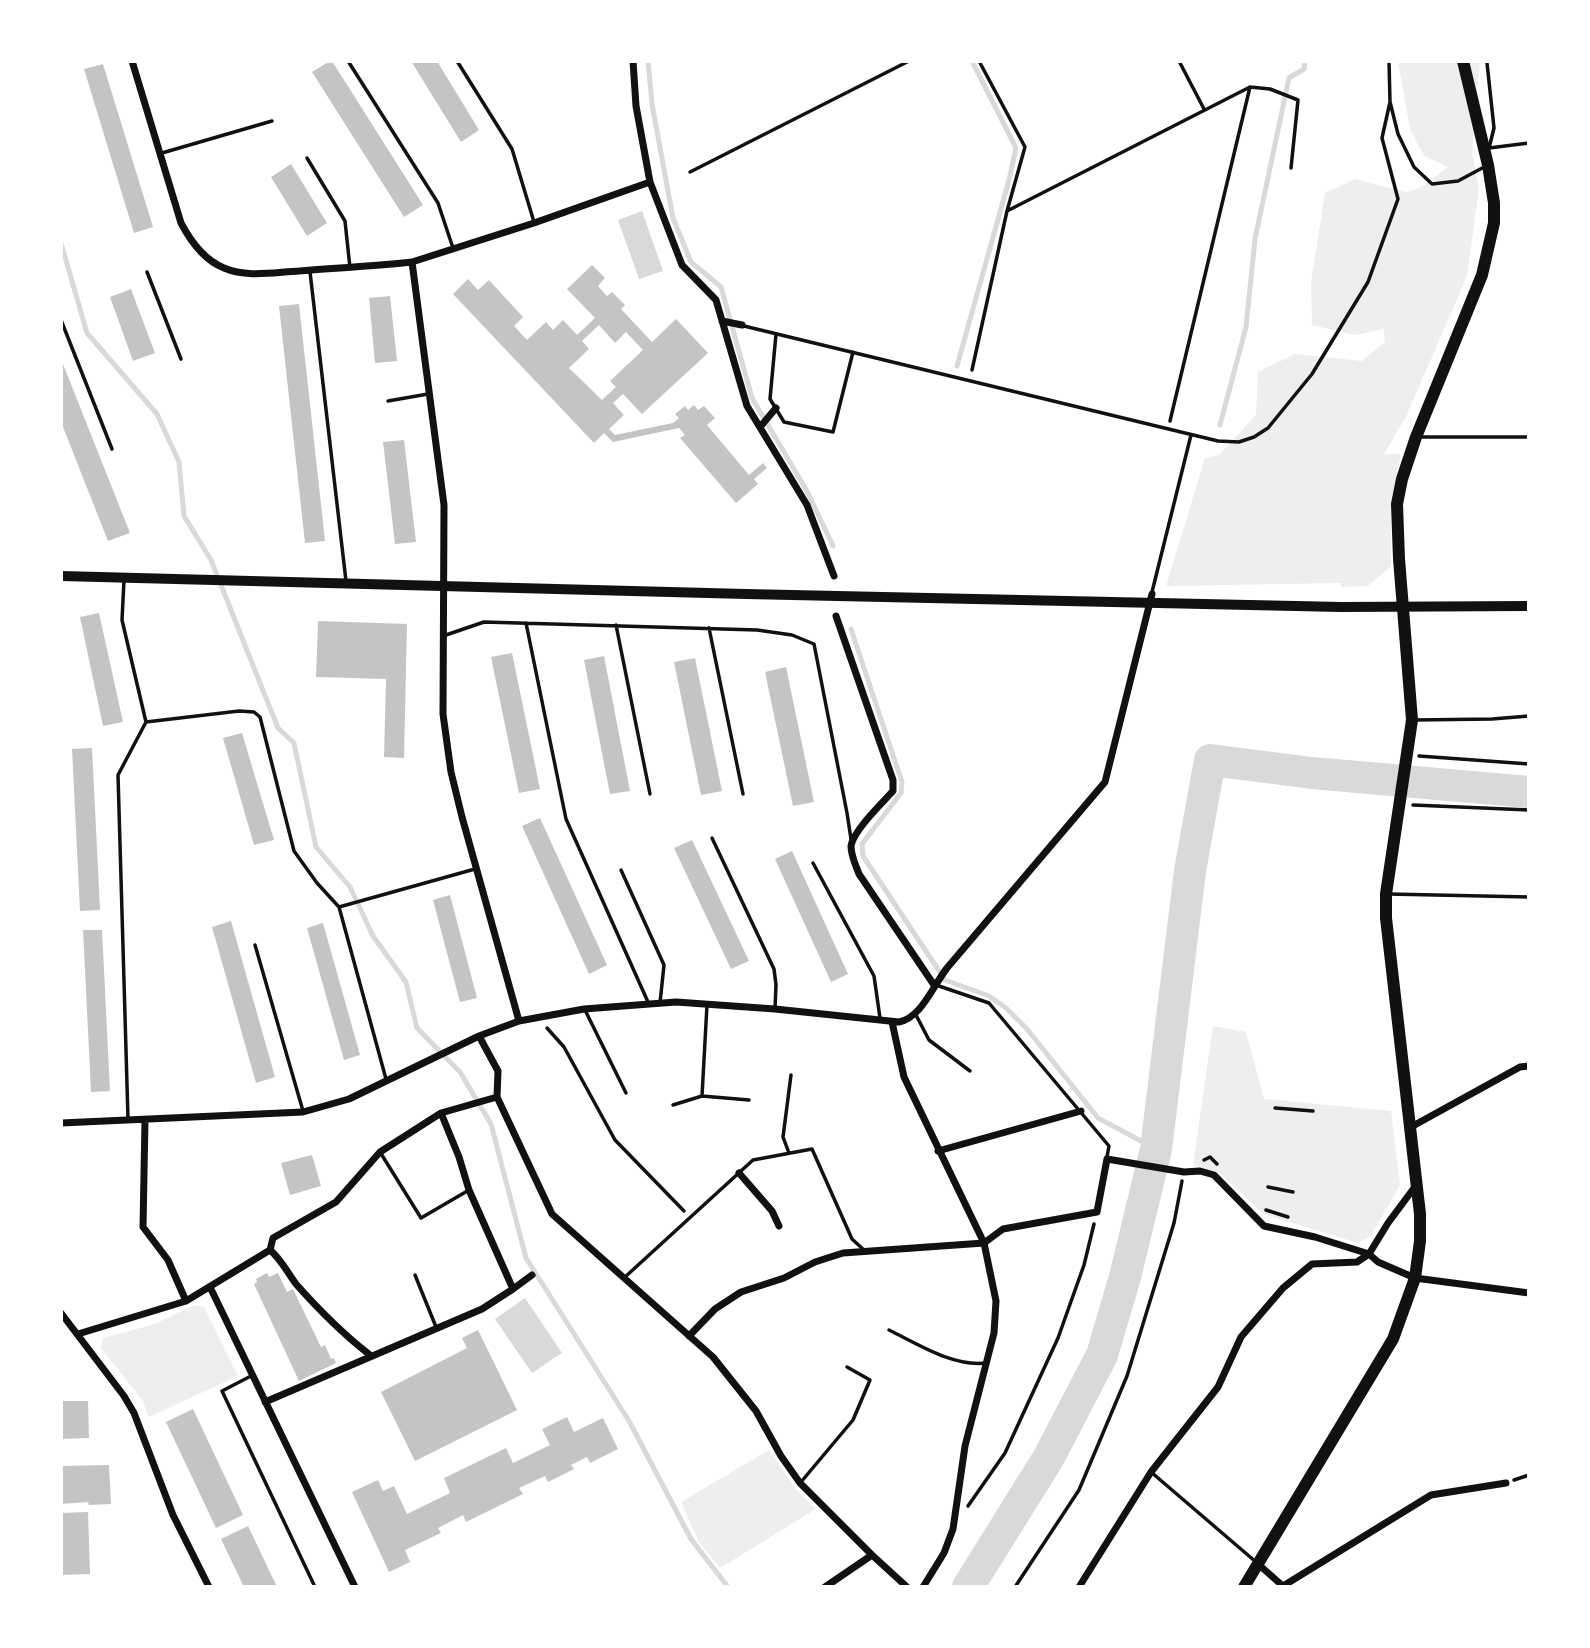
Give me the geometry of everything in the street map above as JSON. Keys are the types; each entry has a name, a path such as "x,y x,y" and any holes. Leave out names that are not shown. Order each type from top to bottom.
{"main road":[{"path":"1244,1587 1393,1339 1415,1278 1420,1241 1418,1183 1387,942 1386,894 1412,720 1397,504 1416,437 1482,275 1494,223 1488,155 1463,61"}],"street":[{"path":"132,61 181,223 190,240 205,257 223,268 242,274 350,269 412,262 534,223 650,181"},
{"path":"633,61 636,106 650,181 682,265 716,300 747,406 807,505 834,576"},
{"path":"412,262 444,505 441,637 443,714 451,772 519,1021"},
{"path":"723,321 742,325"},
{"path":"760,428 776,408"},
{"path":"61,576 1341,607 1529,606"},
{"path":"61,1123 303,1112 349,1099 479,1036 519,1021 584,1009 676,1002 775,1009 892,1022 908,1021 916,1015 939,977 1105,782 1152,594"},
{"path":"836,616 893,780 893,791 863,825 851,844 853,858 859,874 933,985"},
{"path":"892,1022 904,1077 984,1243 996,1301 994,1333 965,1446 953,1529 944,1553 923,1587"},
{"path":"479,1036 498,1071 497,1097 552,1214 713,1357 756,1410 781,1456 800,1483 906,1587"},
{"path":"1411,1127 1520,1067 1529,1066"},
{"path":"78,1334 186,1301 270,1250 272,1238 336,1202 380,1153 441,1113 497,1097"},
{"path":"938,1150 1081,1111"},
{"path":"441,1113 460,1157 469,1189 513,1289"},
{"path":"145,1120 143,1227 168,1260 186,1301"},
{"path":"689,1336 715,1309 741,1292 784,1278 843,1253 984,1243 1003,1229 1097,1212 1107,1158 1214,1175 1264,1226 1315,1237 1369,1254 1378,1262 1415,1278 1529,1293"},
{"path":"739,1173 772,1211 779,1226"},
{"path":"1079,1587 1151,1472 1218,1387 1241,1338 1283,1288 1312,1264 1357,1262 1369,1254 1418,1183"},
{"path":"270,1250 277,1255 294,1281 323,1313 370,1356"},
{"path":"265,1402 481,1309 532,1275"},
{"path":"210,1287 355,1587"},
{"path":"61,1312 134,1413 173,1515 209,1587"},
{"path":"1258,1564 1284,1586 1431,1495 1506,1483"},
{"path":"825,1587 872,1555"}],"lane":[{"path":"348,61 438,203 454,250"},
{"path":"457,61 512,149 534,223"},
{"path":"1389,61 1390,102 1398,134 1414,167 1432,184 1458,181 1488,155 1529,143"},
{"path":"1487,63 1494,128 1488,155"},
{"path":"742,325 1218,441 1238,442 1254,437 1268,428 1312,374 1368,282 1398,199 1382,138 1390,102"},
{"path":"160,153 272,121"},
{"path":"307,158 345,221 350,269"},
{"path":"310,270 346,583"},
{"path":"147,271 181,359"},
{"path":"61,320 112,449"},
{"path":"776,334 770,399 784,422 833,432 853,352"},
{"path":"388,401 430,394"},
{"path":"1152,594 1191,435"},
{"path":"1416,437 1529,437"},
{"path":"124,578 122,620 146,722 118,775 128,1121"},
{"path":"441,637 484,622 757,630 792,635 814,644 851,844"},
{"path":"526,623 566,818 648,1004"},
{"path":"616,625 650,794"},
{"path":"709,628 743,794"},
{"path":"146,722 239,711 254,712 260,717 294,851 339,907 387,1081"},
{"path":"1412,720 1529,716"},
{"path":"712,838 774,969 775,1009"},
{"path":"813,863 874,976 880,1020"},
{"path":"339,907 477,869"},
{"path":"621,870 664,965 660,1003"},
{"path":"1386,894 1529,897"},
{"path":"255,945 303,1112"},
{"path":"933,985 989,1003 1109,1146 1107,1158"},
{"path":"702,1096 707,1005"},
{"path":"584,1009 626,1093"},
{"path":"916,1015 929,1040 970,1071"},
{"path":"789,1153 783,1137 792,1075"},
{"path":"673,1105 702,1096 749,1100"},
{"path":"624,1279 753,1160 812,1149 852,1239 864,1251"},
{"path":"380,1153 421,1218 469,1189"},
{"path":"415,1275 437,1329"},
{"path":"889,1330 940,1354 974,1364 986,1363"},
{"path":"800,1483 853,1420 870,1380 847,1367"},
{"path":"251,1376 222,1391 315,1587"},
{"path":"1151,1472 1258,1564"}],"path":[{"path":"690,172 909,61"},
{"path":"969,380 1007,211 1025,147 979,61"},
{"path":"1179,61 1204,109"},
{"path":"1007,211 1250,86 1278,92 1297,100 1291,168"},
{"path":"1168,430 1250,86"},
{"path":"1407,756 1529,764"},
{"path":"1400,803 1529,810"},
{"path":"537,1016 564,1047 615,1140 690,1217"},
{"path":"1275,1108 1313,1111"},
{"path":"1200,1171 1205,1158 1210,1157 1225,1172"},
{"path":"1015,1587 1079,1490 1127,1377 1174,1223 1182,1171"},
{"path":"1268,1187 1293,1192"},
{"path":"1258,1203 1267,1211 1293,1219"},
{"path":"954,1516 962,1515 1005,1453 1058,1338 1084,1265 1097,1212"}],"shaded area":[{"path":"1398,61 1480,61 1472,154 1479,188 1467,276 1406,417 1384,454 1401,454 1391,501 1391,566 1368,586 1341,587 1341,583 1166,586 1205,458 1219,455 1256,415 1258,372 1295,354 1362,361 1385,342 1384,329 1355,335 1312,325 1311,282 1325,193 1355,179 1406,192 1420,188 1448,167 1424,156 1410,129"},
{"path":"642,211 663,271 639,279 618,220"},
{"path":"1213,1026 1246,1032 1264,1099 1391,1111 1400,1185 1371,1236 1358,1243 1263,1214 1221,1174 1193,1165"},
{"path":"525,1298 562,1353 532,1373 495,1319"},
{"path":"194,1305 204,1307 238,1376 149,1417 143,1401 101,1348 103,1338 155,1324"},
{"path":"769,1450 796,1489 816,1509 720,1568 699,1542 681,1502"}],"building":[{"path":"330,61 423,205 404,217 312,72"},
{"path":"411,61 437,61 479,130 461,142"},
{"path":"103,64 153,227 134,233 84,69"},
{"path":"291,164 327,223 307,236 271,177"},
{"path":"592,265 605,278 598,286 607,296 612,292 625,305 621,309 652,342 676,319 708,353 642,414 623,394 613,403 624,415 609,429 615,435 673,423 679,418 675,414 685,406 688,410 694,405 698,410 704,406 715,418 707,425 749,475 763,463 767,468 754,479 758,484 736,503 680,438 685,435 679,428 613,442 604,433 594,443 453,294 468,279 478,290 489,280 523,317 514,326 527,340 546,322 553,330 563,320 577,335 595,318 567,289","holes":["599,325 615,343 626,332 643,350 610,381 616,387 602,400 569,368 589,349 582,341"]},
{"path":"131,289 155,353 133,361 110,297"},
{"path":"390,296 397,361 375,363 369,298"},
{"path":"299,304 325,541 305,543 279,306"},
{"path":"61,359 130,533 108,541 61,422"},
{"path":"404,440 416,542 395,544 383,442"},
{"path":"99,613 123,722 103,726 80,617"},
{"path":"318,621 407,624 404,758 384,757 386,679 316,677"},
{"path":"512,653 540,789 519,793 491,657"},
{"path":"604,656 630,791 610,794 584,660"},
{"path":"695,658 722,791 701,795 674,662"},
{"path":"786,667 814,802 793,806 765,672"},
{"path":"242,733 274,840 254,845 223,738"},
{"path":"92,748 100,910 80,911 72,749"},
{"path":"540,818 607,965 589,974 522,826"},
{"path":"692,840 749,961 731,969 674,848"},
{"path":"792,851 848,974 831,982 775,859"},
{"path":"450,895 477,998 460,1002 433,900"},
{"path":"231,921 275,1077 256,1083 212,927"},
{"path":"323,923 360,1055 344,1060 307,928"},
{"path":"83,930 102,930 110,1091 91,1092"},
{"path":"312,1155 321,1186 290,1195 281,1163"},
{"path":"267,1273 269,1277 278,1273 287,1292 293,1289 321,1347 325,1345 331,1359 334,1358 336,1363 299,1381 254,1284 256,1279"},
{"path":"478,1330 517,1410 415,1461 381,1392 467,1348 462,1338"},
{"path":"61,1401 88,1401 89,1438 61,1439"},
{"path":"193,1409 243,1515 216,1528 166,1422"},
{"path":"567,1417 574,1432 603,1418 618,1449 590,1463 587,1457 571,1465 574,1469 548,1482 545,1476 519,1488 523,1494 466,1522 463,1515 438,1528 441,1533 405,1550 410,1562 389,1572 352,1492 378,1480 383,1491 394,1486 407,1514 450,1493 444,1478 506,1448 513,1463 550,1445 542,1429"},
{"path":"109,1465 111,1504 61,1504 61,1466"},
{"path":"88,1512 90,1574 61,1575 61,1513"},
{"path":"248,1526 277,1587 244,1587 221,1539"}],"waterway":[{"path":"648,61 652,104 673,218 691,262 721,287 752,398 807,491 833,546"},
{"path":"957,366 1016,148 972,61"},
{"path":"1220,425 1246,327 1255,239 1289,78 1304,69 1305,61"},
{"path":"61,243 87,333 157,414 179,462 184,516 211,560 278,728 294,743 316,847 350,887 373,936 406,982 417,1028 460,1072 491,1124 526,1258 629,1421 691,1539 728,1587"},
{"path":"851,629 902,782 901,793 862,844 863,856 945,980 989,996 1006,1008 1027,1029 1098,1118 1156,1149"},
{"path":"968,1587 1049,1457 1102,1355 1125,1277 1156,1149 1190,871 1210,760 1312,773 1529,792"}]}
